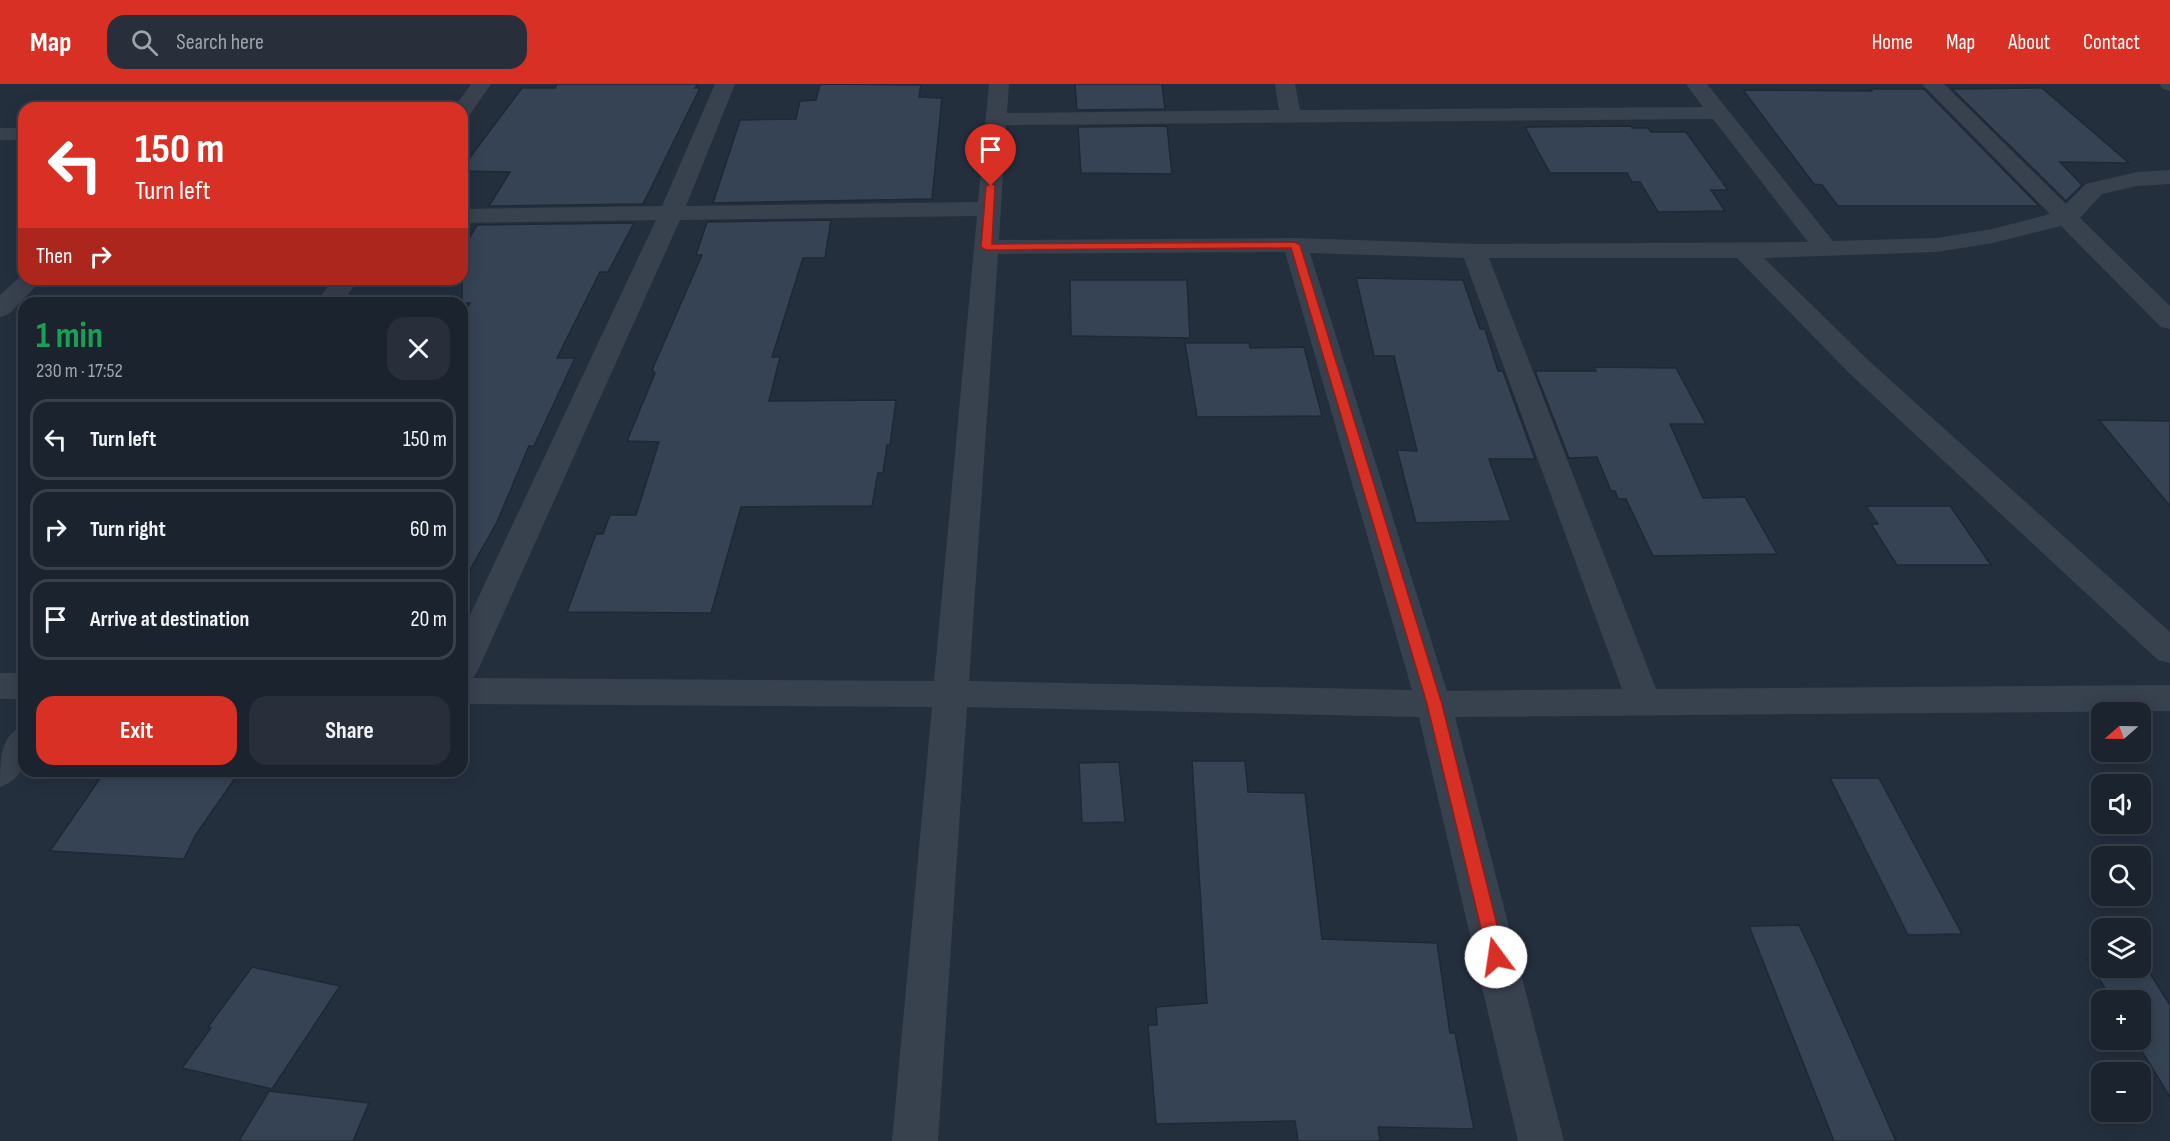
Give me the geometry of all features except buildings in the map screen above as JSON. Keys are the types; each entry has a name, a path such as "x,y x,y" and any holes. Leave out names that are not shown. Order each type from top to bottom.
{"street":[{"path":"468,103 481,84"},
{"path":"468,655 671,213 725,84"},
{"path":"915,1141 999,84"},
{"path":"1285,84 1291,117"},
{"path":"1696,84 1826,248"},
{"path":"1932,84 2170,321"},
{"path":"996,119 1718,113"},
{"path":"0,134 18,134"},
{"path":"986,247 1295,245 1474,251 1744,251 1937,244 1993,236 2067,216 2094,189 2137,179 2170,177"},
{"path":"468,216 989,208"},
{"path":"1295,245 1434,704 1541,1141"},
{"path":"1474,251 1644,702"},
{"path":"1744,251 1858,366 2170,651"},
{"path":"0,309 24,285"},
{"path":"0,686 18,686"},
{"path":"468,692 952,694 1434,704 2170,698"},
{"path":"0,772 18,748"}],"route":[{"path":"991,186 986,247 1295,245 1434,704 1496,957"}]}
